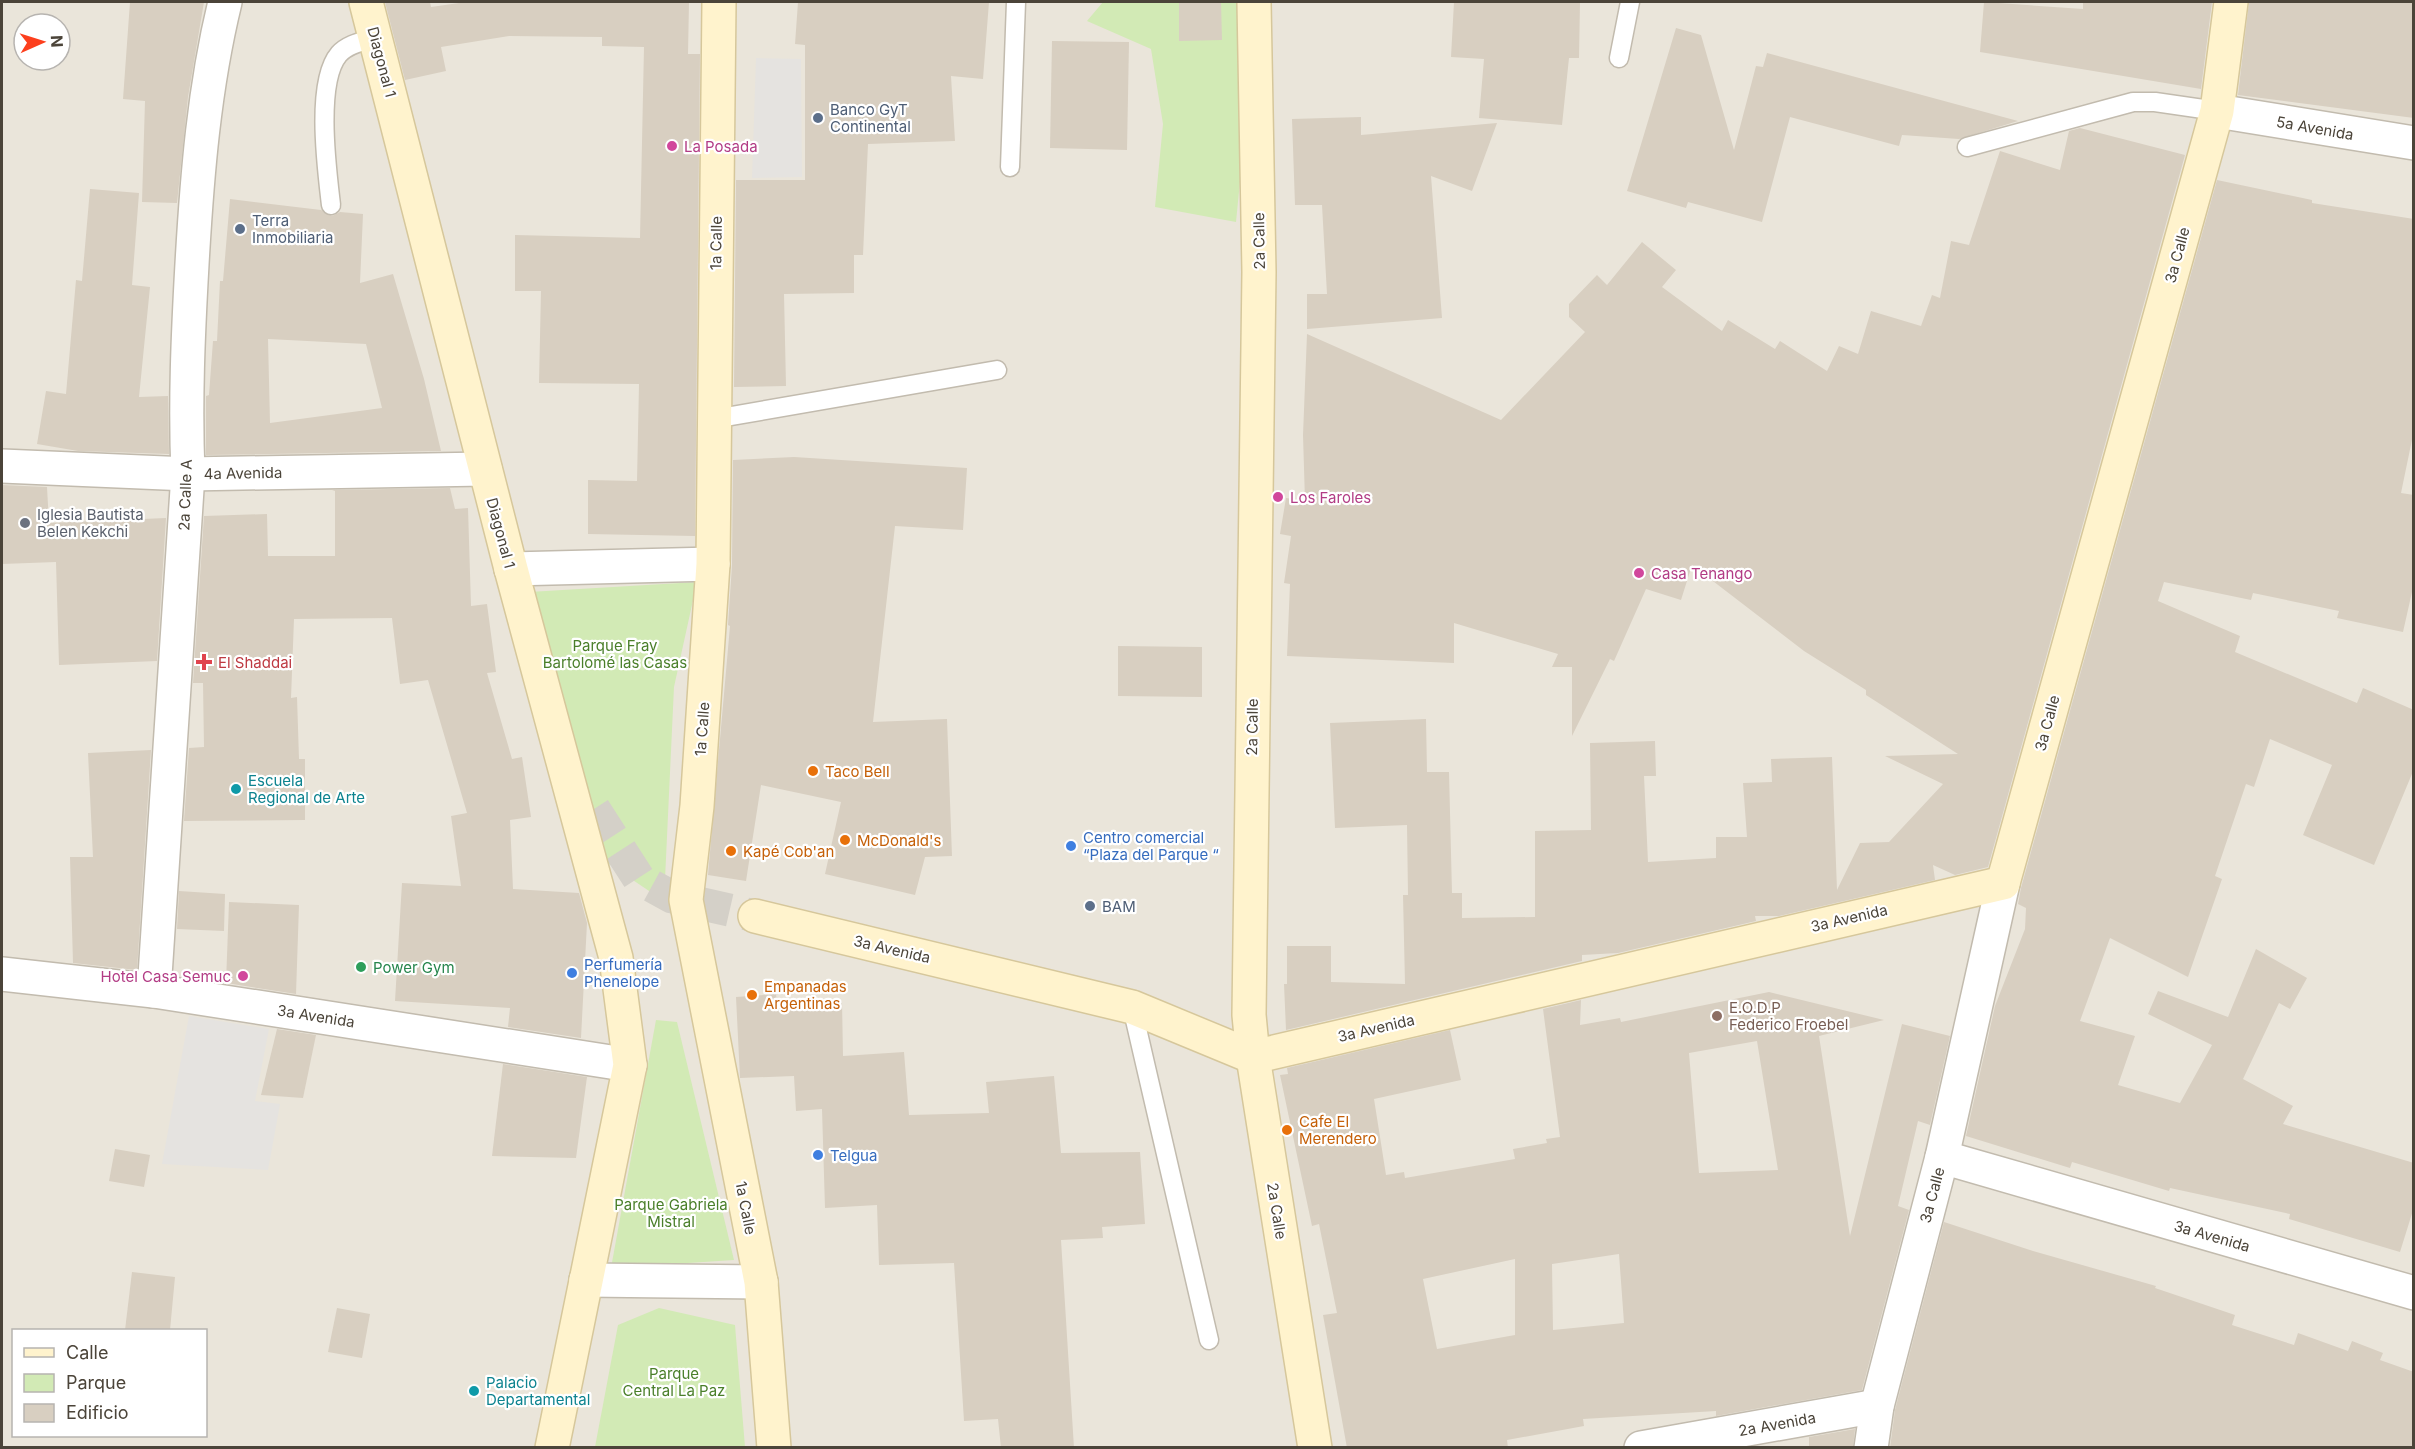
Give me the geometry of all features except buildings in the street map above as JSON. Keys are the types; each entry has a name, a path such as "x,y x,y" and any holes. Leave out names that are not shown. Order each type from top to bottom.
{"street":[{"name":"2a Calle A","path":"154,991 188,474 185,390 194,219 205,106 213,53 225,2"},
{"name":"Diagonal 1","path":"366,2 511,569 616,958 630,1065"},
{"name":"1a Calle","path":"719,2 713,564 697,806 686,900 761,1282 774,1448"},
{"name":"2a Calle","path":"1254,2 1260,272 1251,784 1250,1015 1253,1057 1314,1448"},
{"name":"3a Calle","path":"1871,1448 1877,1406 1942,1157 2003,883 2217,111 2231,2"},
{"name":"5a Avenida","path":"2217,111 2414,143"},
{"name":"4a Avenida","path":"2,466 188,474 485,469"},
{"path":"511,569 713,564"},
{"path":"553,718 594,808"},
{"name":"3a Avenida","path":"755,916 1132,1007 1253,1057 2003,883"},
{"name":"3a Avenida","path":"2,974 154,991 630,1065"},
{"path":"552,1448 630,1065"},
{"name":"3a Avenida","path":"1942,1157 2414,1293"},
{"path":"586,1280 761,1282"},
{"name":"2a Avenida","path":"1641,1448 1877,1406"}],"lane":[{"path":"1010,167 1016,2"},
{"path":"1619,58 1630,2"},
{"path":"331,205 325,143 329,74 338,55 345,49 376,37"},
{"path":"1967,147 2133,102 2155,102 2217,111"},
{"path":"714,419 997,370"},
{"path":"1132,1007 1209,1340"}],"shaded area":[{"path":"2,2 2413,2 2413,1447 2,1447"},
{"path":"756,58 801,59 802,177 752,178"},
{"path":"189,1016 269,1029 255,1101 280,1104 268,1170 162,1164"}],"green space":[{"path":"1103,2 1239,2 1243,151 1236,222 1155,207 1163,124 1151,49 1087,21"},
{"name":"Parque Fray Bartolomé las Casas","path":"697,582 674,687 664,901 606,862 529,592"},
{"name":"Parque Gabriela Mistral","path":"656,1020 677,1022 734,1260 611,1268"},
{"name":"Parque Central La Paz","path":"659,1308 735,1325 745,1447 595,1447 618,1325"}],"tunnel":[{"path":"594,809 639,879 672,897 755,916"}],"place":[{"name":"Banco GyT Continental","path":"818,118"},
{"name":"La Posada","path":"672,146"},
{"name":"Terra Inmobiliaria","path":"240,229"},
{"name":"Los Faroles","path":"1278,497"},
{"name":"Iglesia Bautista Belen Kekchi","path":"25,523"},
{"name":"Casa Tenango","path":"1639,573"},
{"name":"El Shaddai","path":"204,662"},
{"name":"Taco Bell","path":"813,771"},
{"name":"Escuela Regional de Arte","path":"236,789"},
{"name":"McDonald's","path":"845,840"},
{"name":"Centro comercial “Plaza del Parque “","path":"1071,846"},
{"name":"Kapé Cob'an","path":"731,851"},
{"name":"BAM","path":"1090,906"},
{"name":"Power Gym","path":"361,967"},
{"name":"Perfumería Phenelope","path":"572,973"},
{"name":"Hotel Casa Semuc","path":"243,976"},
{"name":"Empanadas Argentinas","path":"752,995"},
{"name":"E.O.D.P Federico Froebel","path":"1717,1016"},
{"name":"Cafe El Merendero","path":"1287,1130"},
{"name":"Telgua","path":"818,1155"},
{"name":"Palacio Departamental","path":"474,1391"}]}
